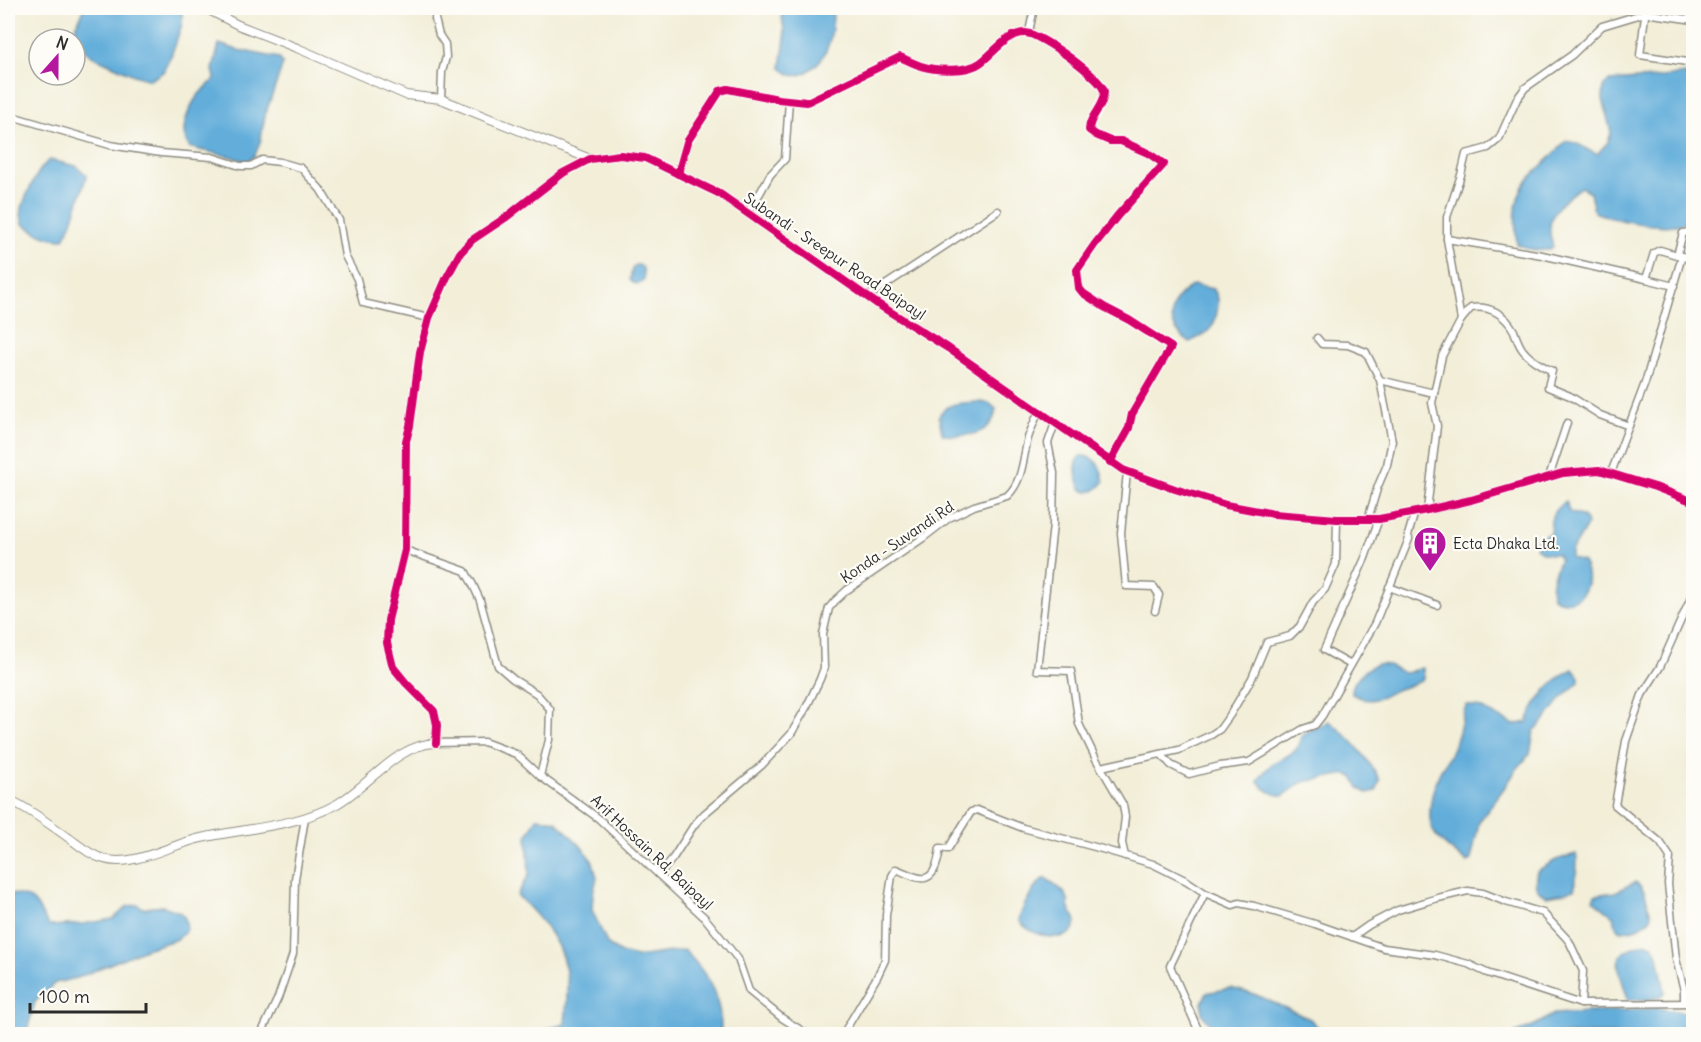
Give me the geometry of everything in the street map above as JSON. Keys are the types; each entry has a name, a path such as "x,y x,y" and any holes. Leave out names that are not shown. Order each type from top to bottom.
{"street":[{"path":"205,8 238,25 406,95 441,99 590,159"},
{"path":"436,8 435,19 439,35 445,45 446,57 442,72 441,99"},
{"path":"1029,32 1034,8"},
{"path":"1645,10 1640,55 1694,63"},
{"path":"1461,320 1447,239 1447,217 1466,154 1494,144 1499,139 1517,99 1525,88 1572,55 1602,26 1645,10 1694,20"},
{"path":"678,174 687,142 720,91 728,88 807,102 900,57 923,67 967,69 979,64 995,48 1018,33 1029,32 1053,46 1090,73 1103,86 1101,104 1089,123 1089,130 1110,141 1121,141 1148,153 1164,164 1118,215 1077,270 1079,288 1083,293 1171,347 1131,414 1129,428 1110,462"},
{"path":"747,213 770,175 785,159 789,100"},
{"path":"8,115 110,145 161,153 212,157 240,166 251,165 262,160 301,168 320,189 339,220 345,256 357,279 363,303 429,318"},
{"name":"Subandi - Sreepur Road Baipayl","path":"436,743 437,724 434,711 393,667 387,643 388,620 405,550 406,441 420,352 429,318 460,253 472,240 505,218 563,173 590,159 620,155 645,158 720,194 867,297 948,348 1110,462 1127,472 1226,505 1274,514 1337,519 1379,519 1471,500 1563,473 1599,470 1653,486 1694,502"},
{"path":"867,297 998,211"},
{"path":"1611,473 1645,383 1674,286 1683,233 1694,231"},
{"path":"1447,239 1542,255 1674,286"},
{"path":"1646,279 1656,251 1660,250 1694,260"},
{"path":"1427,510 1437,426 1432,403 1442,356 1461,320 1471,308 1483,306 1501,314 1513,328 1521,348 1535,362 1552,371 1548,387 1629,426"},
{"path":"1317,338 1322,344 1348,345 1366,352 1380,380 1392,441 1387,465 1368,519"},
{"path":"1380,380 1434,393"},
{"name":"Konda - Suvandi Rd","path":"659,875 699,820 762,765 790,734 817,687 824,668 823,634 829,608 847,590 949,518 1011,493 1021,471 1028,439 1039,411"},
{"path":"1055,423 1048,442 1054,473 1053,525 1037,670 1071,671 1079,724 1123,805 1125,818 1122,843 1125,856"},
{"path":"1549,477 1567,423"},
{"path":"1127,472 1121,533 1126,586 1155,587 1159,595 1155,611"},
{"path":"1161,754 1171,765 1189,774 1249,762 1303,729 1315,725 1322,717 1375,623 1409,539 1414,512"},
{"path":"1101,767 1179,750 1220,729 1252,678 1267,642 1290,636 1300,626 1313,602 1325,589 1336,564 1337,519"},
{"path":"1351,665 1324,650 1365,558 1379,519"},
{"path":"405,550 465,571 480,600 498,666 513,679 537,694 550,709 549,740 540,776"},
{"path":"1389,587 1437,605"},
{"path":"1684,1002 1684,990 1676,959 1668,884 1670,857 1660,842 1615,805 1626,741 1642,695 1660,667 1694,591"},
{"name":"Arif Hossain Rd, Baipayl","path":"305,818 338,804 408,750 429,743 484,742 516,754 540,776 598,818 705,918 738,959 749,992 807,1035"},
{"path":"8,799 23,806 91,854 106,860 118,861 154,853 199,838 305,818 295,879 293,954 278,998 261,1035"},
{"path":"843,1035 885,960 886,915 894,871 896,869 924,879 929,877 936,866 940,848 948,849 971,812 977,810 1023,828 1153,864 1205,893 1233,905 1239,903 1254,906 1316,924 1384,948 1435,955 1468,964 1487,973 1581,1004 1694,1003"},
{"path":"1352,937 1398,910 1467,891 1483,893 1542,913 1569,941 1583,971 1581,1004"},
{"path":"1200,1035 1170,966 1205,893"}],"water":[{"path":"85,8 182,8 182,24 171,56 163,72 150,80 90,55 87,52 87,27 76,27"},
{"path":"783,8 833,8 829,44 815,67 800,75 790,74 781,68 785,37"},
{"path":"219,44 279,58 283,64 265,115 260,143 254,157 246,162 189,147 185,138 186,120 191,107 215,78 213,70"},
{"path":"1693,73 1693,222 1666,226 1634,223 1603,215 1594,212 1590,192 1581,187 1565,200 1553,215 1550,236 1553,247 1540,250 1517,244 1516,206 1520,191 1533,174 1566,141 1576,143 1597,154 1608,142 1611,133 1603,99 1604,85 1609,81"},
{"path":"50,160 76,166 87,175 64,239 47,237 33,230 23,224 21,215 24,201 32,184"},
{"path":"636,265 643,268 644,279 639,284 630,280 632,269"},
{"path":"1194,285 1213,289 1218,305 1216,318 1211,327 1204,334 1189,342 1175,327 1172,312 1179,297"},
{"path":"989,403 996,409 990,425 984,430 969,435 952,436 942,433 939,416 942,411 955,404"},
{"path":"1081,456 1094,460 1102,472 1104,482 1089,492 1082,490 1076,474 1078,458"},
{"path":"1566,501 1569,512 1583,517 1588,524 1571,551 1571,558 1583,562 1587,570 1587,579 1583,593 1570,601 1562,601 1553,597 1551,588 1560,559 1557,554 1542,552 1535,546 1537,540 1550,533 1553,514"},
{"path":"1377,664 1389,665 1403,673 1423,668 1423,679 1371,700 1352,694 1354,684 1360,676"},
{"path":"1573,669 1579,677 1579,682 1534,731 1530,754 1479,822 1471,860 1467,862 1435,834 1430,820 1435,784 1459,733 1465,708 1467,705 1481,708 1514,725 1527,722 1545,691 1558,678"},
{"path":"1329,721 1358,748 1370,763 1380,780 1376,791 1367,793 1359,788 1354,778 1347,774 1303,782 1283,796 1263,787 1258,781 1267,769 1295,751 1301,737 1308,731"},
{"path":"537,818 556,821 581,846 593,862 597,878 592,910 608,945 621,953 637,957 684,950 700,968 712,988 719,1009 721,1034 540,1034 546,1029 565,1024 567,986 565,968 557,944 543,923 517,895 529,875 527,836"},
{"path":"1576,854 1574,889 1546,896 1539,891 1535,883 1537,871 1556,860"},
{"path":"1045,878 1065,894 1076,920 1071,932 1064,936 1038,934 1019,920 1029,896"},
{"path":"1635,882 1644,892 1651,915 1650,919 1637,928 1621,931 1616,926 1614,917 1593,900 1595,895 1615,892"},
{"path":"13,894 32,900 49,926 113,919 128,906 138,905 143,908 163,906 180,912 185,918 187,929 178,939 145,949 77,978 55,983 35,1002 26,1034 8,1034 8,896"},
{"path":"1648,943 1654,946 1658,955 1665,992 1653,999 1628,1000 1619,970 1620,957 1625,951"},
{"path":"1230,988 1254,994 1310,1019 1325,1034 1217,1034 1202,1014 1202,1003 1207,993"},
{"path":"1658,1008 1693,1014 1693,1034 1514,1034 1554,1014"}],"cycle path":[{"path":"678,174 687,142 720,91 728,89 807,102 900,57 927,68 952,70 968,68 980,63 1012,36 1025,33 1056,48 1093,77 1104,92 1102,102 1091,120 1089,130 1110,141 1121,141 1148,153 1164,164 1118,215 1077,270 1079,288 1083,293 1171,347 1132,414 1129,428 1110,462"},
{"path":"436,743 437,725 434,711 393,667 387,643 388,620 405,550 406,441 420,352 429,318 460,253 472,240 505,218 563,173 590,159 620,155 645,158 720,194 1123,470 1226,505 1274,514 1337,519 1379,519 1471,500 1563,473 1599,470 1694,502"}],"place":[{"name":"Ecta Dhaka Ltd.","path":"1430,572"}]}
